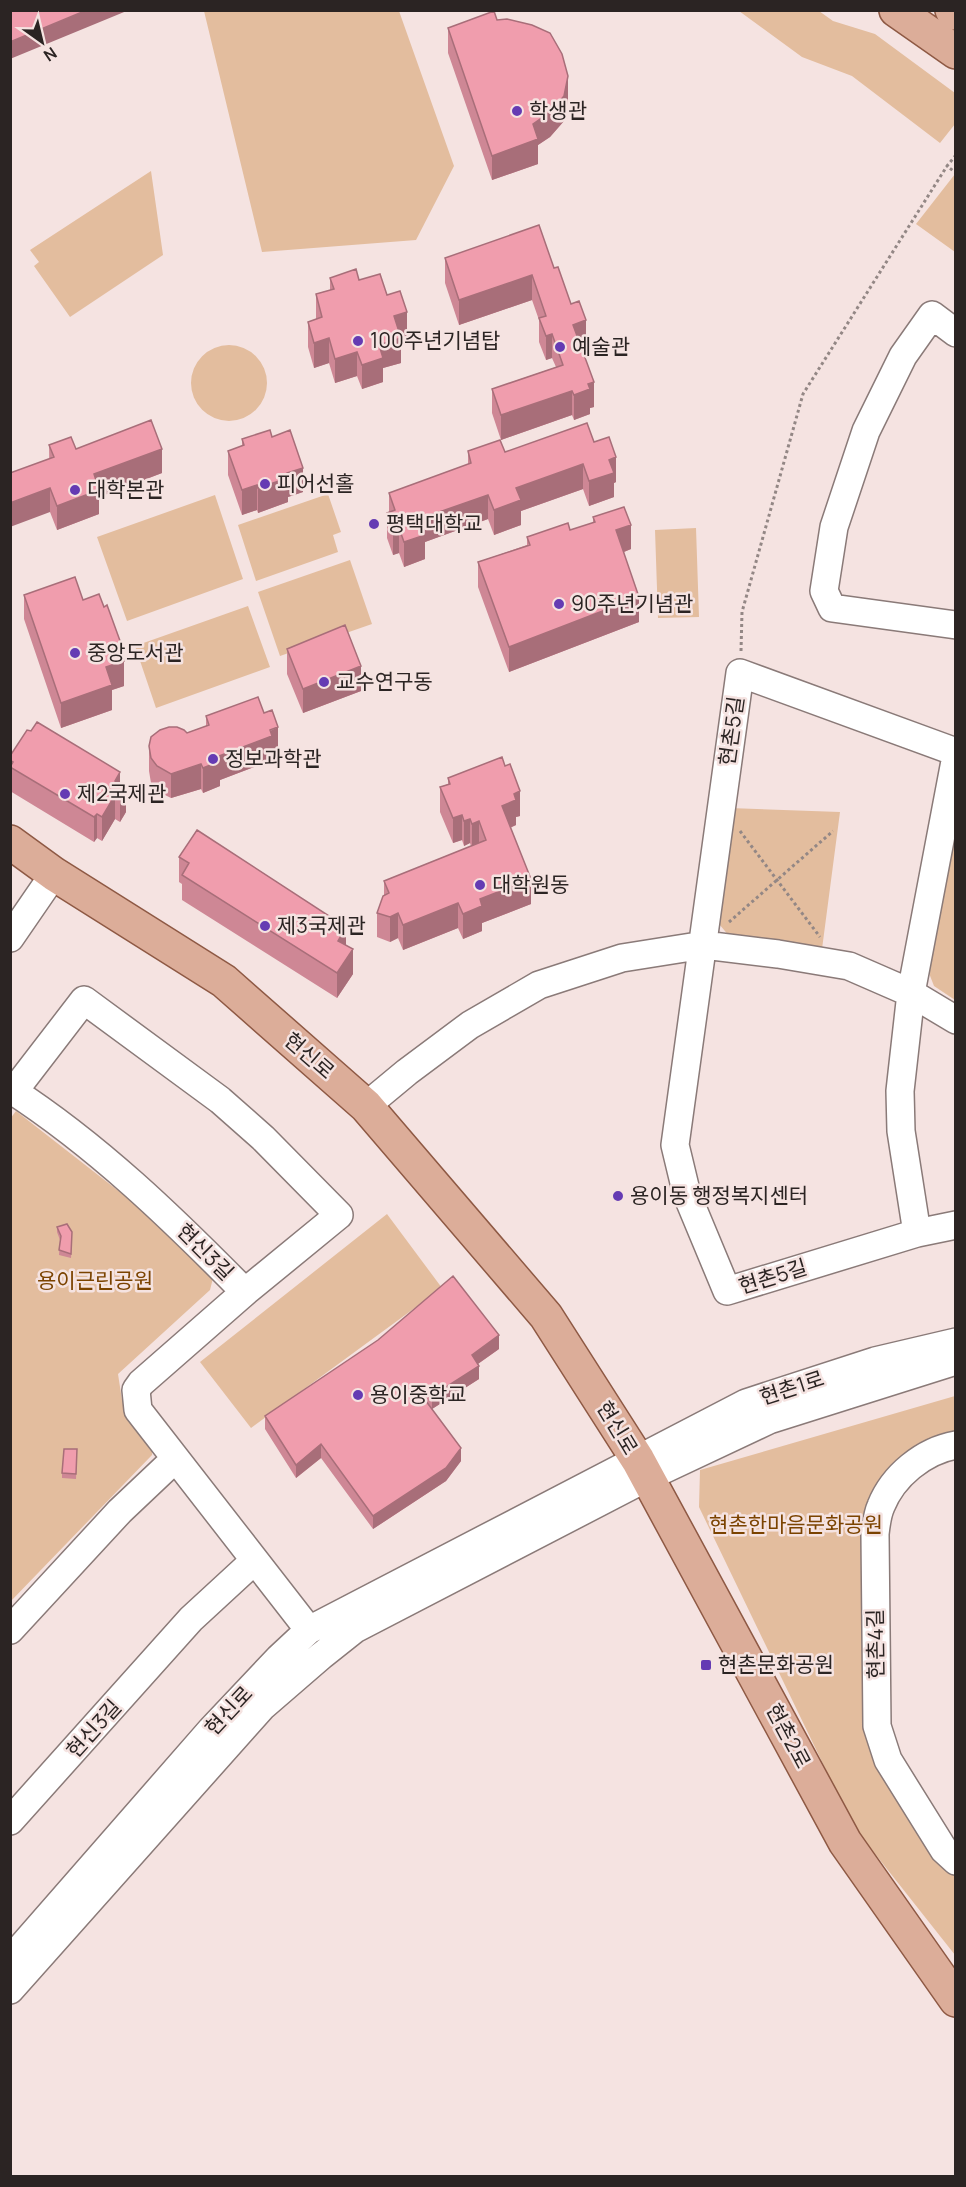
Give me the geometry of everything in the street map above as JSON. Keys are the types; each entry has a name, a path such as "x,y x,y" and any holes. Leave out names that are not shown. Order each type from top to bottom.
{"main road":[{"path":"897,10 956,52"},
{"path":"952,10 956,13"},
{"name":"현신로","path":"10,842 54,874 224,981 366,1106 546,1316 643,1468"},
{"name":"현촌2로","path":"643,1468 846,1842 956,2000"}],"street":[{"path":"956,333 932,315 903,356 863,442 834,527 824,591 832,609 956,625"},
{"name":"현촌5길","path":"917,1233 901,1131 900,1091 911,993 956,754 740,673 675,1145 687,1195 727,1291 917,1233 956,1225"},
{"path":"10,938 54,874"},
{"path":"366,1106 470,1025 539,985 622,958 704,945 849,966 911,993 956,1020"},
{"name":"현신3길","path":"245,1292 177,1223 116,1167 12,1090 84,1000 220,1100 263,1138 339,1215 245,1292 141,1383 136,1390 138,1410 309,1630"},
{"name":"현촌1로","path":"643,1468 746,1403 875,1361 956,1342"},
{"name":"현신로","path":"10,1960 211,1730 279,1658 309,1630 643,1468 769,1420 956,1361"},
{"name":"현촌4길","path":"956,1445 940,1448 898,1476 880,1507 875,1534 877,1726 888,1760 944,1850 956,1861"},
{"path":"10,1630 120,1511 175,1459"},
{"name":"현신로","path":"10,1990 262,1707 321,1656 355,1629 643,1468"},
{"name":"현신3길","path":"10,1821 191,1619 254,1561"}],"path":[{"path":"740,673 742,612 803,394 956,155"},
{"path":"947,166 956,173"},
{"path":"740,830 820,937"},
{"path":"729,922 833,831"}],"green space":[{"path":"204,11 399,11 454,166 416,240 262,252"},
{"path":"739,11 819,11 833,21 875,34 955,93 955,124 940,143 852,76 802,57"},
{"path":"151,171 163,255 70,317 34,266 39,262 30,250"},
{"path":"955,174 955,252 916,224"},
{"path":"229,345 243,348 256,356 264,369 267,383 264,397 256,410 243,418 229,421 215,418 202,410 194,397 191,383 194,369 202,356 215,348"},
{"path":"328,494 341,532 333,535 338,552 256,581 238,525"},
{"path":"215,495 243,579 127,621 97,537"},
{"path":"696,528 699,617 658,618 655,530"},
{"path":"350,560 372,624 280,656 258,592"},
{"path":"248,606 270,667 156,708 135,646"},
{"path":"955,757 955,1000 934,986 927,968"},
{"path":"729,808 840,812 822,949 730,937 719,924"},
{"name":"용이근린공원","path":"16,1111 166,1228 213,1278 210,1290 118,1374 122,1400 153,1439 152,1455 11,1601 10,1119"},
{"path":"387,1214 442,1288 251,1428 200,1362"},
{"name":"현촌한마음문화공원","path":"955,1396 955,1445 882,1504 877,1726 955,1861 955,1955 853,1826 699,1507 700,1470"}],"building":[{"path":"10,10 87,10 10,42"},
{"name":"학생관","path":"494,11 497,20 507,19 532,25 550,33 562,54 568,76 564,96 550,112 533,124 538,139 492,156 448,28"},
{"path":"539,225 554,268 558,267 571,304 579,301 586,320 573,325 594,382 588,384 590,389 574,395 572,391 501,415 492,389 563,365 552,334 546,336 539,318 546,316 532,275 459,300 445,258"},
{"name":"100주년기념탑","path":"356,269 359,280 380,274 387,295 400,291 407,312 394,316 401,338 379,345 383,358 362,365 357,352 335,359 329,338 314,343 308,322 322,317 316,294 334,289 330,278"},
{"path":"151,420 162,449 94,474 99,490 57,506 50,488 10,503 10,473 54,457 49,445 71,437 76,449"},
{"path":"587,423 594,442 609,437 616,457 609,460 614,473 589,481 583,464 516,488 521,500 494,510 488,495 419,519 425,535 404,542 399,528 393,530 387,513 395,510 389,493 471,463 468,451 500,440 505,452"},
{"path":"270,430 272,437 290,430 303,468 287,473 288,478 258,488 257,485 242,490 228,451 244,445 242,439"},
{"name":"90주년기념관","path":"624,507 631,525 616,530 639,597 509,647 478,562 530,545 527,537 568,523 570,530 595,522 593,517"},
{"name":"중앙도서관","path":"75,577 83,600 99,594 104,607 107,605 123,649 120,650 124,661 106,667 112,685 61,703 24,595"},
{"path":"345,625 361,666 303,689 287,649"},
{"path":"258,697 264,713 272,710 278,727 270,730 272,736 219,756 220,761 203,768 201,764 171,774 157,766 151,758 149,746 151,737 160,730 177,727 187,733 209,725 206,716"},
{"path":"37,722 120,772 115,781 126,787 120,798 115,795 102,817 97,814 94,817 10,767 13,762 10,756 27,730 31,731"},
{"path":"502,757 505,766 510,764 520,791 514,794 516,800 502,806 531,879 480,899 482,906 463,914 458,903 403,925 398,913 390,917 377,913 383,896 389,893 384,881 486,840 479,821 472,824 470,819 464,821 462,815 453,818 440,787 450,784 448,778"},
{"path":"197,830 346,927 338,941 353,949 337,973 182,875 189,863 179,857"},
{"path":"67,1224 72,1232 71,1254 59,1250 61,1236 57,1227"},
{"path":"453,1276 499,1335 472,1355 479,1366 432,1396 423,1384 417,1389 461,1448 446,1468 373,1516 321,1444 296,1465 265,1416 378,1340"},
{"path":"64,1449 77,1449 76,1474 62,1473"}],"place":[{"name":"학생관","path":"517,111"},
{"name":"100주년기념탑","path":"358,341"},
{"name":"예술관","path":"560,347"},
{"name":"피어선홀","path":"265,484"},
{"name":"대학본관","path":"75,490"},
{"name":"평택대학교","path":"374,524"},
{"name":"90주년기념관","path":"559,604"},
{"name":"중앙도서관","path":"75,653"},
{"name":"교수연구동","path":"324,682"},
{"name":"정보과학관","path":"213,759"},
{"name":"제2국제관","path":"65,794"},
{"name":"대학원동","path":"480,885"},
{"name":"제3국제관","path":"265,926"},
{"name":"용이동 행정복지센터","path":"618,1196"},
{"name":"용이중학교","path":"358,1395"},
{"name":"현촌문화공원","path":"706,1665"}]}
